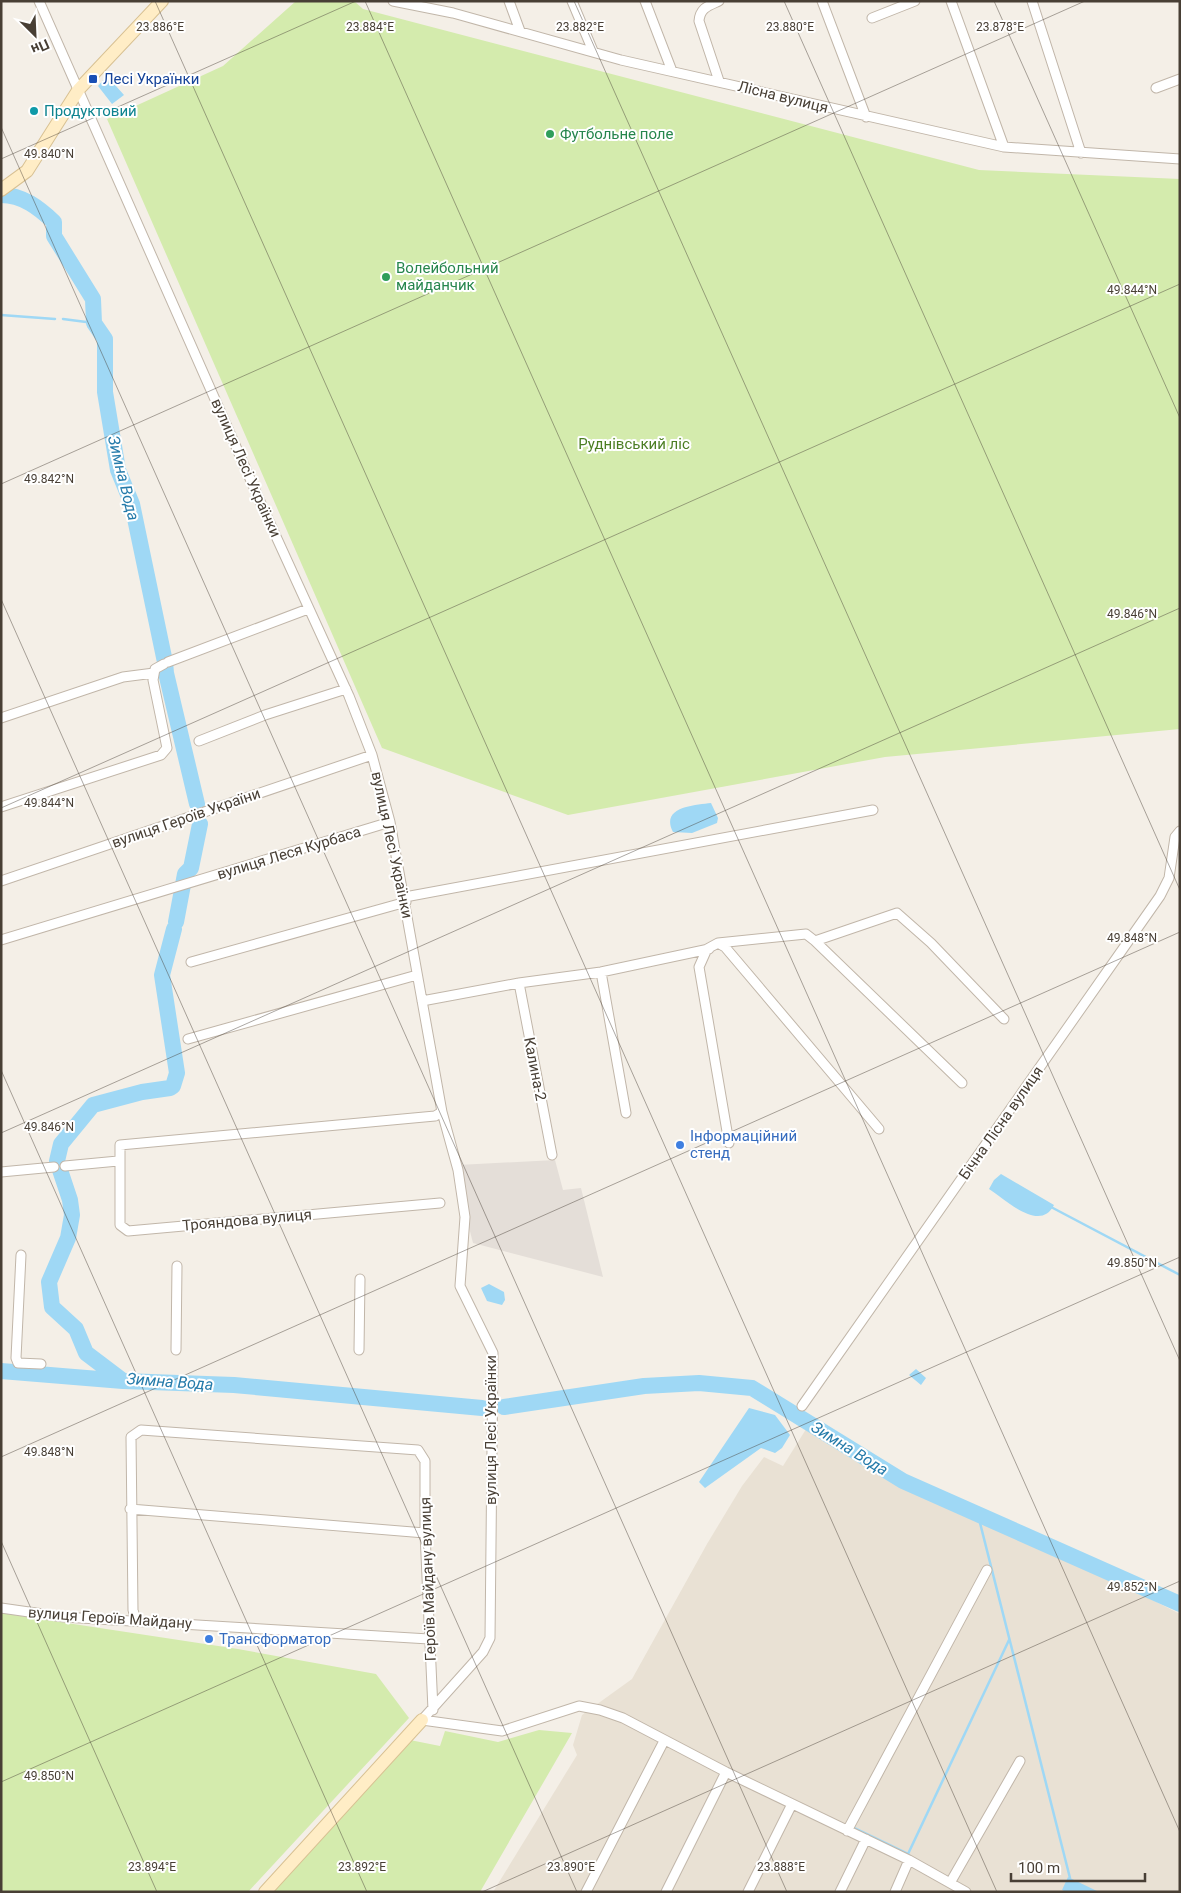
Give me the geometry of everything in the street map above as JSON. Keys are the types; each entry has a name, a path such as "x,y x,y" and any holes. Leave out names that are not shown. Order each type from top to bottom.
{"street":[{"name":"вулиця Лесі Українки","path":"39,1 308,609 346,689 372,755 390,822 442,1112 458,1170 464,1217 460,1286 493,1352 490,1638 483,1652 433,1710 422,1720"},
{"path":"1,190 27,172 79,89 162,1"},
{"name":"Лісна вулиця","path":"393,1 452,13 672,72 719,81 866,117 1004,147 1180,159"},
{"path":"509,1 520,31"},
{"path":"572,1 593,51"},
{"path":"645,1 672,72"},
{"path":"719,1 705,7 700,13 699,21 719,81"},
{"path":"822,1 866,117"},
{"path":"872,18 915,1"},
{"path":"952,1 1004,147"},
{"path":"1032,1 1081,153"},
{"path":"1156,88 1180,80"},
{"path":"1,807 160,755 167,748 152,680 155,669 166,663 308,609"},
{"path":"1,718 122,677 154,673"},
{"path":"199,741 265,716 346,689"},
{"name":"вулиця Героїв України","path":"1,881 372,755"},
{"path":"191,962 405,899 873,810"},
{"name":"вулиця Леся Курбаса","path":"1,940 390,822"},
{"name":"Бічна Лісна вулиця","path":"802,1406 1160,896 1169,878 1175,838 1180,831"},
{"path":"815,941 897,913 931,943 1004,1019"},
{"path":"422,1001 519,983 601,972 721,945 806,934 962,1083"},
{"path":"721,945 879,1129"},
{"path":"707,949 699,967 729,1143"},
{"path":"601,972 626,1113"},
{"path":"188,1039 417,975"},
{"name":"Калина-2","path":"519,983 552,1155"},
{"path":"65,1166 118,1161 120,1145 435,1116 442,1112"},
{"name":"Трояндова вулиця","path":"118,1161 120,1225 128,1231 440,1203"},
{"path":"1,1172 54,1167"},
{"path":"21,1255 16,1358 18,1362 41,1364"},
{"path":"176,1350 177,1266"},
{"path":"358,1350 360,1279"},
{"name":"Героїв Майдану вулиця","path":"130,1509 131,1437 141,1430 418,1450 425,1461 425,1533 433,1710"},
{"path":"136,1620 132,1610 130,1509 425,1533"},
{"path":"847,1830 987,1570"},
{"name":"вулиця Героїв Майдану","path":"1,1608 54,1616 429,1639"},
{"path":"265,1892 422,1720 502,1731 578,1706 600,1710 623,1718 726,1772 909,1860 966,1892"},
{"path":"586,1892 664,1741"},
{"path":"950,1883 1020,1761"},
{"path":"666,1892 726,1772"},
{"path":"748,1892 792,1804"},
{"path":"840,1892 866,1839"},
{"path":"895,1892 909,1860"}],"shaded area":[{"path":"555,1160 563,1190 581,1188 603,1277 473,1243 463,1204 458,1165"},
{"path":"808,1426 1180,1614 1180,1892 493,1892 577,1755 573,1745 582,1715 632,1679 707,1544 742,1486 764,1457 783,1466"}],"green space":[{"name":"Руднівський ліс","path":"296,1 354,1 363,9 979,170 1180,179 1180,729 885,757 568,815 382,748 107,119 223,66"},
{"path":"1,1613 238,1649 376,1674 409,1718 248,1892 1,1892"},
{"path":"539,1730 572,1733 480,1892 270,1892 405,1739 440,1746 445,1731 498,1742"}],"water":[{"path":"107,76 124,95 112,104 98,86"},
{"path":"711,803 718,818 717,823 692,833 673,832 670,824 671,817 675,812 688,806"},
{"path":"1001,1174 1054,1205 1048,1213 1040,1216 1023,1212 989,1189 994,1180"},
{"path":"489,1284 504,1292 505,1300 502,1305 487,1301 481,1288"},
{"path":"916,1369 926,1378 921,1385 909,1375"},
{"path":"749,1408 775,1415 790,1435 782,1448 775,1453 761,1448 705,1488 699,1482"},
{"path":"1068,1877 1099,1892 1066,1892 1062,1890"}],"waterway":[{"name":"Зимна Вода","path":"1,195 23,200 36,207 54,222 54,236 93,299 94,323 105,339 105,392 118,470 132,504 166,673 197,804"},
{"path":"1,315 55,319"},
{"path":"63,319 94,323"},
{"name":"Зимна Вода","path":"176,922 185,874 191,868 200,824"},
{"name":"Зимна Вода","path":"174,929 162,975 177,1073 173,1086 93,1105 61,1144 57,1161 70,1200 72,1215 68,1238 49,1282 52,1307 76,1329 86,1353 123,1381 234,1385 482,1408"},
{"path":"1051,1207 1180,1275"},
{"path":"1,1371 123,1381"},
{"name":"Зимна Вода","path":"504,1407 644,1386 699,1383 752,1388 903,1481 1180,1604"},
{"path":"978,1515 1070,1878"},
{"path":"854,1828 908,1854 1009,1640"}],"place":[{"name":"Лесі Українки","path":"93,79"},
{"name":"Продуктовий","path":"34,111"},
{"name":"Футбольне поле","path":"550,134"},
{"name":"Волейбольний майданчик","path":"386,277"},
{"name":"Інформаційний стенд","path":"680,1145"},
{"name":"Трансформатор","path":"209,1639"}]}
